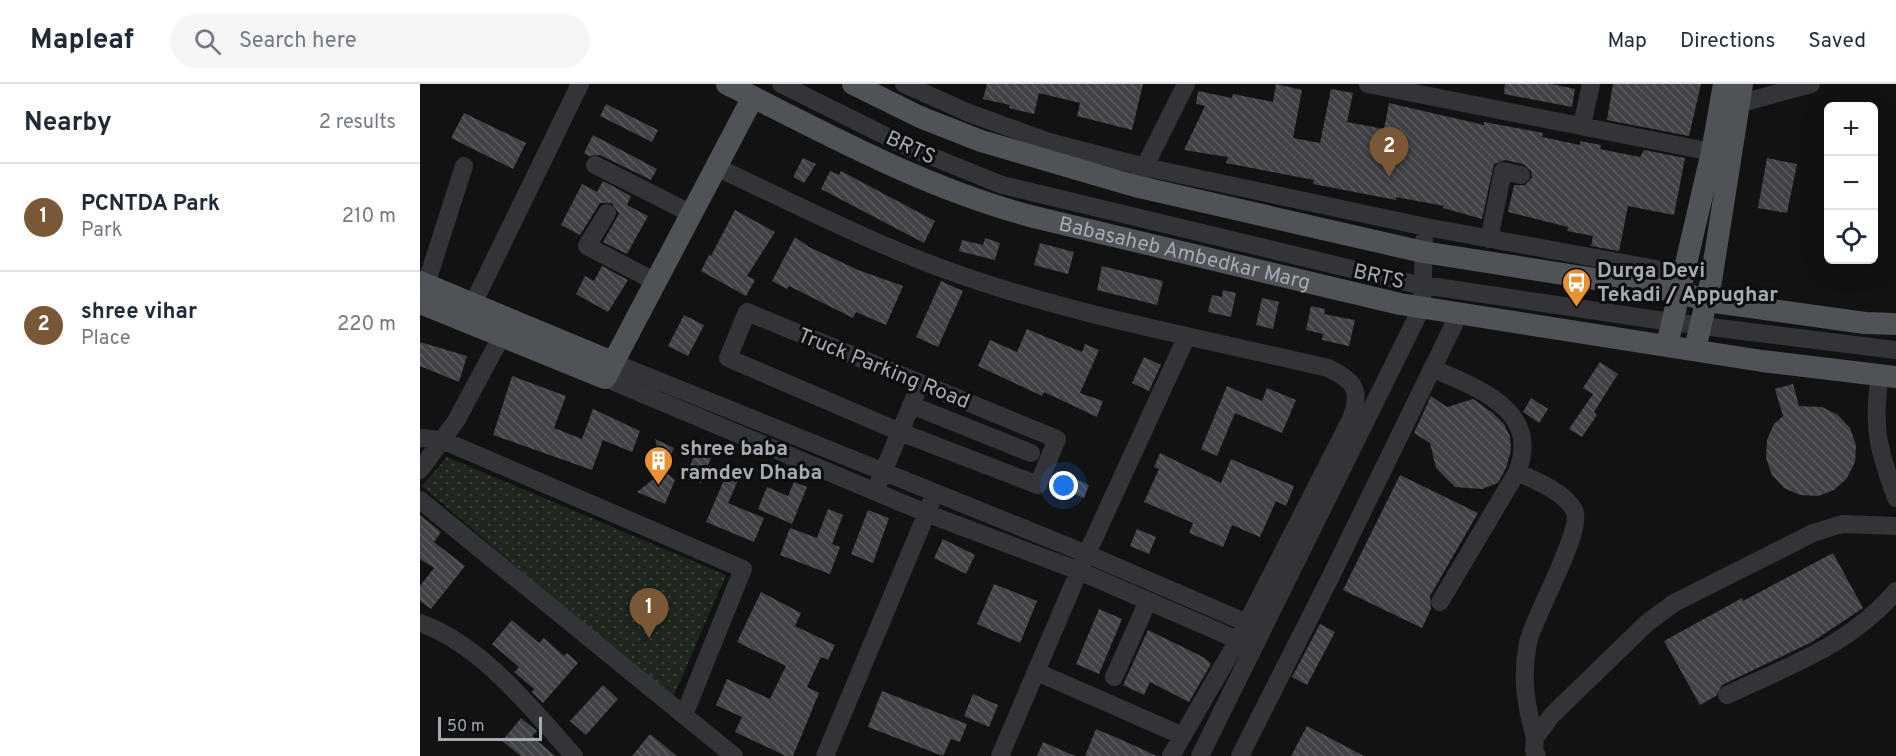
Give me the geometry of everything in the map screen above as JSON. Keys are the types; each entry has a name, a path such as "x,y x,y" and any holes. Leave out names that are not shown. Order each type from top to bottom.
{"main road":[{"name":"Babasaheb Ambedkar Marg","path":"727,84 897,168 991,206 1388,302 1422,296 1458,314 1762,361 1888,376"},
{"path":"853,84 920,117 981,141 1140,176 1423,252 1680,283 1865,323 1896,324"},
{"path":"1667,345 1712,152 1731,94"},
{"path":"1695,349 1709,291 1731,94"},
{"path":"422,293 608,370 753,97"}],"street":[{"path":"469,312 580,84"},
{"name":"BRTS","path":"781,84 908,147 1002,185 1422,296 1671,322 1896,350"},
{"path":"904,84 969,113 1140,176 1489,239 1680,283"},
{"path":"1140,176 1186,84"},
{"path":"1368,84 1712,152"},
{"path":"1582,125 1591,84"},
{"path":"1731,94 1811,84"},
{"path":"595,165 692,214"},
{"path":"422,293 464,166"},
{"path":"716,167 888,248 950,271 1008,290 1186,336 1328,368 1348,379 1355,389 1357,402 1351,419 1238,640 1171,756"},
{"path":"1489,239 1503,171 1521,175"},
{"path":"607,213 587,246 656,282"},
{"path":"1200,756 1422,296 1426,227"},
{"name":"Truck Parking Road","path":"747,312 1057,439 1038,485 900,432 728,358 747,312"},
{"path":"1240,756 1458,314"},
{"path":"420,470 456,421 506,327"},
{"path":"1000,756 1079,571 1186,336"},
{"path":"1432,368 1488,393 1502,404 1515,421 1524,440 1523,456 1517,472 1440,602"},
{"path":"608,370 935,493 1087,554 1246,623"},
{"path":"608,370 875,492 1079,571 1238,640"},
{"path":"1888,376 1874,410 1876,432 1896,498"},
{"path":"875,492 920,383"},
{"path":"911,405 1031,453"},
{"path":"420,438 442,440 743,569 684,715"},
{"path":"1517,472 1567,501 1576,512 1576,524 1570,544 1529,641 1524,670 1524,689 1536,747"},
{"path":"825,756 935,493"},
{"path":"420,500 734,756"},
{"path":"1536,747 1563,703 1647,623 1674,603 1813,533 1842,524 1896,526"},
{"path":"1727,695 1844,639 1877,614 1896,591"},
{"path":"1114,677 1148,601"},
{"path":"424,630 463,643 532,709 574,756"},
{"path":"1037,672 1183,736"}],"shaded area":[{"path":"447,457 726,575 672,700 422,486"}],"building":[{"path":"987,84 1143,84 1132,130 1077,116 1080,103 1039,93 1034,114 1009,108 1010,105 983,99"},
{"path":"1276,84 1302,90 1293,138 1320,143 1331,89 1353,93 1347,122 1384,129 1389,103 1484,125 1484,122 1543,133 1542,137 1580,145 1580,141 1601,145 1600,149 1640,157 1644,150 1685,158 1674,215 1628,206 1619,251 1591,246 1593,236 1567,231 1568,227 1508,212 1514,185 1525,185 1532,178 1531,171 1523,164 1505,160 1494,164 1482,219 1443,208 1444,206 1396,197 1396,200 1313,184 1314,180 1226,163 1228,157 1184,150 1205,106 1196,104 1198,91 1232,98 1233,94 1273,102"},
{"path":"1505,84 1551,84 1575,89 1572,107 1504,94"},
{"path":"1613,84 1701,84 1689,136 1607,120"},
{"path":"606,104 658,130 652,142 600,116"},
{"path":"464,113 526,143 513,169 451,138"},
{"path":"593,135 657,169 651,180 600,155 589,156 584,153"},
{"path":"803,158 816,164 804,183 793,177"},
{"path":"1767,158 1797,164 1787,213 1758,208"},
{"path":"830,171 839,175 841,171 935,221 924,243 821,189"},
{"path":"603,181 631,196 627,205 648,216 627,254 603,242 619,214 612,203 600,203 580,235 561,225 582,184 597,192"},
{"path":"735,210 775,232 747,276 755,280 746,296 701,271"},
{"path":"795,237 809,247 858,270 903,286 886,325 856,312 853,318 789,286 787,289 772,281"},
{"path":"985,238 1000,243 995,260 959,251 962,240 983,245"},
{"path":"1040,243 1074,252 1068,274 1034,265"},
{"path":"602,266 628,280 608,312 576,294 585,276 594,281"},
{"path":"1102,266 1163,281 1157,305 1097,290"},
{"path":"941,281 963,291 938,347 916,337"},
{"path":"1223,290 1236,293 1231,317 1208,312 1212,295 1222,297"},
{"path":"1262,298 1279,302 1273,329 1256,325"},
{"path":"1311,306 1325,309 1324,314 1355,320 1349,346 1322,340 1323,334 1306,330"},
{"path":"684,315 704,325 688,356 668,346"},
{"path":"1027,329 1082,352 1085,344 1099,350 1080,393 1103,401 1097,417 1044,392 1042,396 978,366 990,340 1017,352"},
{"path":"420,342 467,356 459,382 420,366"},
{"path":"1144,357 1161,365 1149,391 1132,383"},
{"path":"1600,362 1618,374 1594,412 1597,415 1582,437 1569,429 1593,394 1583,388"},
{"path":"512,376 566,396 554,428 582,439 593,409 640,431 632,452 603,440 592,470 493,435"},
{"path":"1793,384 1799,406 1822,407 1838,415 1850,428 1856,445 1855,462 1847,478 1834,490 1818,496 1800,495 1784,488 1772,475 1766,458 1767,440 1774,424 1783,416 1775,389"},
{"path":"1227,386 1262,401 1267,388 1296,400 1282,433 1235,413 1217,456 1201,449"},
{"path":"1431,396 1447,407 1473,399 1504,424 1510,436 1511,450 1506,468 1498,483 1482,489 1455,487 1436,468 1430,443 1414,433"},
{"path":"1531,398 1548,409 1539,423 1523,412"},
{"path":"655,439 674,448 664,471"},
{"path":"695,453 711,458 701,483 686,477"},
{"path":"1160,453 1221,483 1231,459 1294,486 1286,506 1276,501 1260,537 1232,525 1223,547 1189,533 1193,523 1144,502 1159,469 1154,467"},
{"path":"730,466 742,471 728,503 764,518 754,542 706,522"},
{"name":"shree baba ramdev Dhaba","path":"664,471 675,480 665,504 637,492"},
{"path":"1056,471 1089,485 1084,498 1051,484"},
{"path":"1400,475 1478,513 1430,596 1431,609 1422,628 1343,590"},
{"path":"794,482 807,487 792,524 758,509 767,487 788,496"},
{"path":"828,509 843,515 832,544 840,547 830,574 780,555 790,528 817,538"},
{"path":"868,510 889,518 873,563 851,554"},
{"path":"420,515 441,532 434,542 465,566 431,609 420,601 420,586 434,568 420,559"},
{"path":"1137,529 1156,537 1149,554 1130,546"},
{"path":"943,539 975,555 966,574 934,558"},
{"path":"1833,553 1863,608 1812,642 1722,685 1716,696 1700,705 1664,641 1742,598 1743,601"},
{"path":"994,584 1037,601 1020,643 977,624"},
{"path":"761,592 801,613 795,626 835,645 828,660 821,657 807,687 819,693 793,756 786,756 735,732 742,717 716,705 727,679 770,699 786,666 737,642"},
{"path":"1099,609 1122,619 1099,674 1076,664"},
{"path":"512,620 539,643 544,638 564,656 567,653 578,663 543,703 532,692 534,689 514,672 519,667 492,644"},
{"path":"1320,624 1335,632 1307,685 1292,677"},
{"path":"1148,630 1205,658 1211,664 1189,702 1150,682 1144,695 1123,685"},
{"path":"603,685 618,699 586,735 570,721"},
{"path":"882,691 967,724 960,742 951,739 943,756 868,727"},
{"path":"973,694 998,705 989,727 964,716"},
{"path":"521,718 537,731 532,736 555,756 521,756 502,741"},
{"path":"1307,726 1364,756 1291,756"},
{"path":"1096,729 1122,740 1157,756 1085,756"},
{"path":"650,734 677,756 632,756"},
{"path":"1043,742 1075,756 1037,756"}],"place":[{"name":"shree vihar","path":"1389,177"},
{"name":"Durga Devi Tekadi / Appughar","path":"1576,308"},
{"name":"shree baba ramdev Dhaba","path":"659,486"},
{"name":"PCNTDA Park","path":"649,638"}]}
